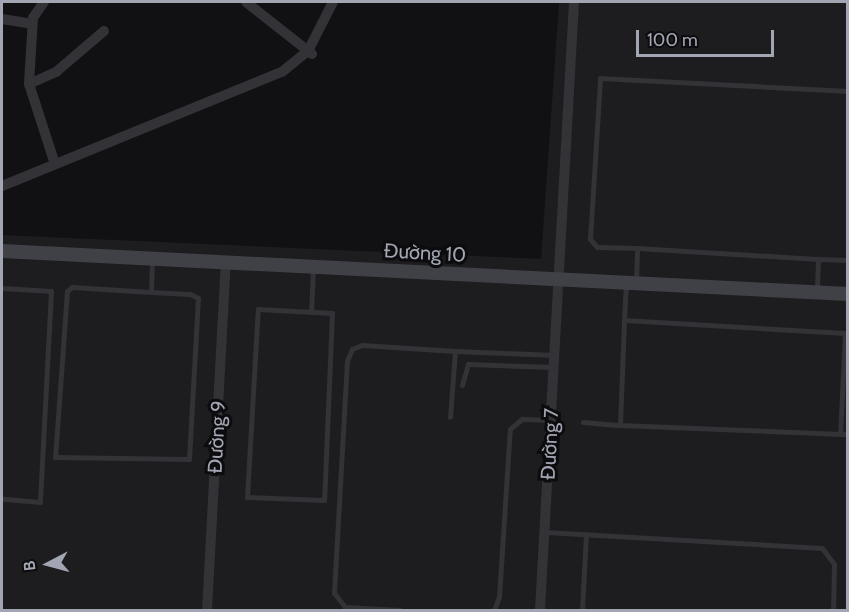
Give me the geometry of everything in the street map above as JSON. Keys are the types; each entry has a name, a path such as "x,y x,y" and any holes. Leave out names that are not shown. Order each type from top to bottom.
{"street":[{"path":"44,2 32,24 29,84 55,164"},
{"path":"246,2 310,53"},
{"path":"2,186 282,72 310,53 333,2"},
{"name":"Đường 7","path":"540,610 574,2"},
{"path":"2,20 32,24"},
{"path":"29,84 64,66 105,31"},
{"name":"Đường 10","path":"2,250 848,294"},
{"name":"Đường 9","path":"207,610 226,263"}],"lane":[{"path":"848,91 600,78 590,239 597,247 848,260"},
{"path":"620,425 624,320 637,248"},
{"path":"151,292 152,258"},
{"path":"817,292 818,259"},
{"path":"311,312 313,267"},
{"path":"72,287 151,292 190,294 198,298 189,459 55,457 66,291 72,287"},
{"path":"2,288 51,291 40,501 2,499"},
{"path":"258,309 311,312 332,313 324,501 247,497 258,309"},
{"path":"624,320 845,333 840,434"},
{"path":"400,610 345,607 334,593 347,361 352,349 362,345 554,355"},
{"path":"450,417 455,351"},
{"path":"462,385 468,364 554,368"},
{"path":"494,610 499,597 510,429 522,418 551,420"},
{"path":"583,422 848,434"},
{"path":"544,532 822,548 834,564 833,610"},
{"path":"582,610 586,534"}],"shaded area":[{"path":"559,2 847,2 847,610 2,610 2,235 541,259"}]}
